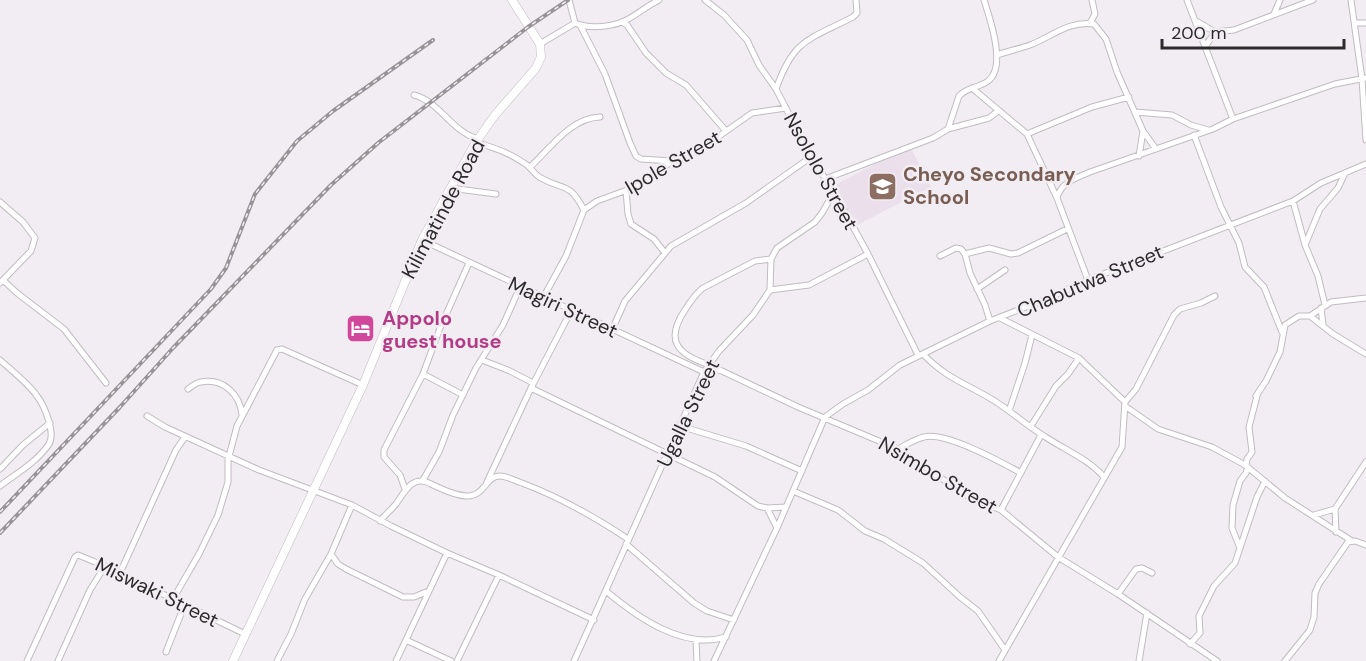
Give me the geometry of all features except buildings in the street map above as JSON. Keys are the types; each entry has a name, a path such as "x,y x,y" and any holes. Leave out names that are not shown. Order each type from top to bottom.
{"main road":[{"path":"512,0 540,44"},
{"name":"Kilimatinde Road","path":"233,661 312,489 363,385 422,240 477,140 495,114 536,68 541,57 540,44"}],"street":[{"path":"569,0 578,24 605,74 636,156 641,159 673,161"},
{"path":"540,44 578,24 601,26 622,22 659,0"},
{"name":"Nsololo Street","path":"705,0 744,34 811,157 834,192 921,355"},
{"path":"776,89 793,51 810,38 853,17 857,13 856,0"},
{"path":"948,129 959,96 966,90 989,81 995,74 997,55 991,18 984,0"},
{"path":"1090,23 1095,14 1092,0"},
{"path":"1187,0 1233,119"},
{"path":"1194,20 1215,32 1234,30 1313,0"},
{"path":"1351,0 1364,78 1366,140"},
{"path":"1274,14 1280,1 1294,8"},
{"path":"622,22 646,53 666,73 686,85 726,131"},
{"path":"1355,23 1366,22"},
{"path":"997,55 1027,46 1065,27 1094,24 1106,39 1143,131 1156,149"},
{"path":"1205,47 1215,32"},
{"path":"1057,198 1059,191 1071,180 1210,130 1233,119 1326,87 1364,78"},
{"path":"972,88 1027,134 1057,198 1088,280"},
{"path":"414,95 431,103 459,130 507,152 530,167 540,178 576,194 584,210 566,256 543,298"},
{"path":"1027,134 1092,107 1129,98"},
{"name":"Ipole Street","path":"584,210 597,201 638,186 673,161 705,146 752,113 786,108"},
{"path":"825,179 933,138 948,129 989,118 998,111"},
{"path":"1135,112 1172,115 1191,125 1210,130"},
{"path":"530,167 565,133 586,120 600,117"},
{"path":"1139,156 1143,131"},
{"path":"1194,135 1229,224 1239,243 1245,267 1264,287 1282,333"},
{"path":"612,330 625,301 664,253 676,242 746,203 811,157"},
{"name":"Chabutwa Street","path":"825,417 868,390 900,365 990,321 1229,224 1293,201 1321,183 1366,164"},
{"path":"1305,245 1317,213 1338,188 1345,173"},
{"path":"450,188 496,194"},
{"path":"627,191 631,224 654,239 664,253"},
{"path":"834,192 814,222 777,248 771,259 770,290 809,285 868,254"},
{"path":"1293,201 1305,245 1315,265 1323,307 1323,325"},
{"path":"0,202 23,222 35,238 31,251 2,282 64,329 106,383"},
{"path":"965,254 989,248 1011,254 1018,253 1067,228"},
{"name":"Magiri Street","path":"422,240 704,372"},
{"path":"940,256 956,248 961,249 965,254 970,273 990,321"},
{"name":"Nsimbo Street","path":"771,259 755,261 697,292 679,319 675,332 680,350 690,358 898,449 969,497 1001,510 1058,556 1217,661"},
{"path":"405,489 400,475 384,457 384,450 423,375 440,328 469,263"},
{"path":"978,289 1005,270"},
{"path":"380,521 395,505 405,489 423,480 439,452 463,395 507,317 520,286"},
{"name":"Ugalla Street","path":"574,661 704,372 753,315 770,290"},
{"path":"999,661 1122,447 1125,404 1136,389 1174,315 1180,309 1202,303 1215,296"},
{"path":"1310,316 1331,302 1366,298"},
{"path":"485,487 493,465 571,311"},
{"path":"1240,548 1232,528 1233,505 1238,485 1247,466 1247,459 1252,452 1249,427 1257,396 1280,352 1285,325 1303,315 1310,316 1333,334 1366,354"},
{"path":"1000,318 1079,358 1125,404 1158,429 1212,447 1247,466 1285,498 1314,515 1336,532 1352,541 1366,545"},
{"path":"1009,411 1032,335"},
{"path":"173,599 218,515 228,482 229,456 237,426 279,348 363,385"},
{"path":"921,355 956,382 987,396 1041,435 1089,462 1104,477"},
{"path":"1031,426 1056,386 1079,358"},
{"path":"0,360 38,397 50,423 52,435 49,445 23,471 0,486"},
{"path":"482,360 510,371 532,386 715,477 748,500 767,508 786,507"},
{"path":"423,375 463,395"},
{"path":"188,389 200,381 214,383 233,391 241,404 243,416"},
{"path":"147,416 259,470 352,505 447,553 594,620"},
{"path":"714,661 777,528 825,417"},
{"path":"0,469 23,445 50,423"},
{"path":"680,426 754,449 802,471"},
{"path":"1001,510 1041,435"},
{"path":"120,573 176,450 185,436"},
{"path":"898,449 924,436 934,436 985,455 1021,473"},
{"path":"1336,532 1335,509 1366,462"},
{"path":"423,480 449,493 465,496 478,494 492,478 506,477 570,504 603,522 694,603 707,611 734,620"},
{"path":"1190,644 1200,633 1199,616 1214,586 1235,563 1257,497 1265,481"},
{"path":"793,491 838,510 864,531 884,539 923,563 978,611 1005,650"},
{"path":"277,661 305,599 332,554 352,505"},
{"path":"767,508 777,528"},
{"path":"1314,515 1335,509"},
{"path":"1285,661 1312,624 1315,593 1319,584 1344,546 1352,541"},
{"path":"396,661 447,553"},
{"path":"332,554 338,564 346,569 404,597 414,597 428,591"},
{"name":"Miswaki Street","path":"27,661 75,557 81,555 245,634"},
{"path":"58,661 90,590 105,566"},
{"path":"1118,594 1136,569 1142,568 1152,573"},
{"path":"457,661 499,575"},
{"path":"606,591 633,612 672,632 696,641 726,637"},
{"path":"166,652 184,606"},
{"path":"1139,661 1147,613"},
{"path":"406,640 451,661"},
{"path":"696,641 698,661"}],"shaded area":[{"name":"Cheyo Secondary School","path":"910,146 931,187 853,227 833,186"}],"railway":[{"path":"0,533 173,348 331,185 378,143 528,27 568,0"},
{"path":"0,512 211,289 226,268 255,194 297,141 333,111 433,40"}],"place":[{"name":"Cheyo Secondary School","path":"882,186"},
{"name":"Appolo guest house","path":"361,329"}]}
